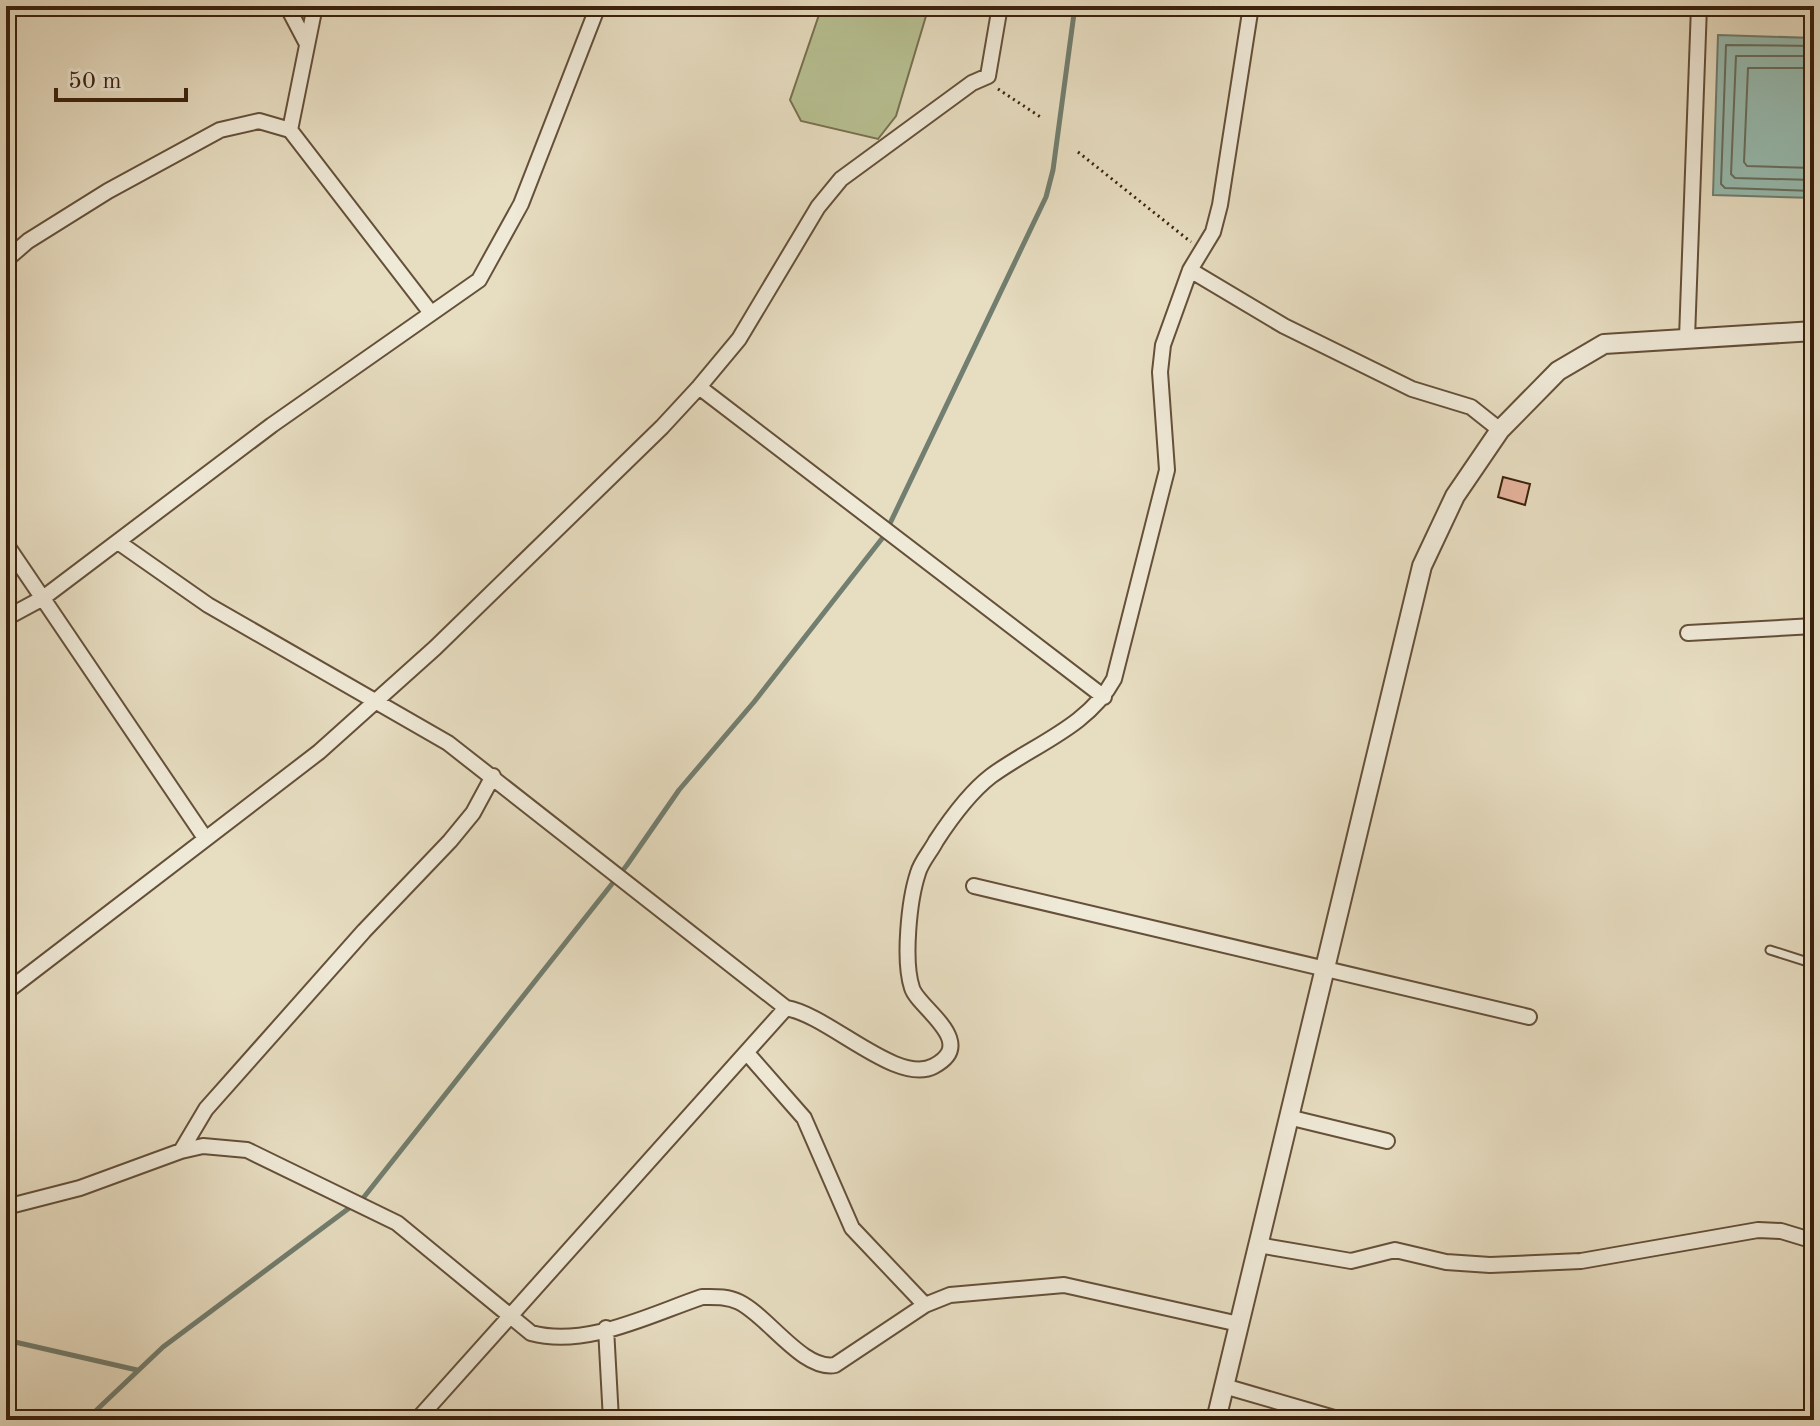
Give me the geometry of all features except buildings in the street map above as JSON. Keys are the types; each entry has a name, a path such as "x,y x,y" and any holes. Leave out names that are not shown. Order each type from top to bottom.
{"street":[{"path":"287,6 307,44"},
{"path":"290,130 315,6"},
{"path":"6,618 43,598 272,425 479,280 497,253 521,204 598,6"},
{"path":"6,992 319,752 662,427 739,339 818,207 841,179 972,83 988,76 1000,6"},
{"path":"118,542 208,605 448,743 786,1008 804,1010 825,1021 890,1063 914,1070 937,1064 947,1055 950,1040 944,1025 912,990 907,950 918,872 953,815 989,778 1087,715 1104,697 1114,679 1167,470 1161,359 1190,270 1213,232 1220,205 1251,6"},
{"path":"1687,338 1699,6"},
{"path":"6,260 28,241 108,191 220,130 259,121 290,130 431,313"},
{"path":"6,246 28,241"},
{"path":"1190,270 1284,326 1412,389 1471,407 1500,430"},
{"path":"1216,1420 1422,566 1455,496 1500,430 1558,371 1604,344 1814,331"},
{"path":"699,387 1104,697"},
{"path":"6,544 205,838"},
{"path":"1688,633 1814,626"},
{"path":"181,1151 206,1109 364,931 450,841 473,813 493,776"},
{"path":"974,886 1529,1017"},
{"path":"417,1420 786,1008"},
{"path":"747,1053 804,1118 852,1228 925,1305"},
{"path":"1288,1117 1387,1141"},
{"path":"6,1207 80,1188 181,1151 203,1146 247,1150 397,1223 531,1333 554,1339 579,1337 702,1297 721,1297 750,1309 811,1361 824,1367 835,1365 925,1305 950,1295 1064,1285 1239,1324"},
{"path":"1258,1245 1351,1261 1395,1250 1446,1262 1490,1265 1581,1261 1758,1230 1781,1231 1814,1241"},
{"path":"606,1328 611,1420"},
{"path":"1224,1386 1341,1420"}],"lane":[{"path":"1770,950 1814,964"}],"path":[{"path":"988,76 993,86 1042,118"},
{"path":"1078,152 1202,250"}],"green space":[{"path":"822,6 929,6 896,116 878,139 801,121 790,100"}],"water":[{"path":"1718,35 1814,38 1814,198 1713,195"}],"waterway":[{"path":"86,1420 163,1347 364,1197 627,865 679,790 754,702 884,536 1046,197 1053,170 1075,6"},
{"path":"6,1340 137,1370"}]}
